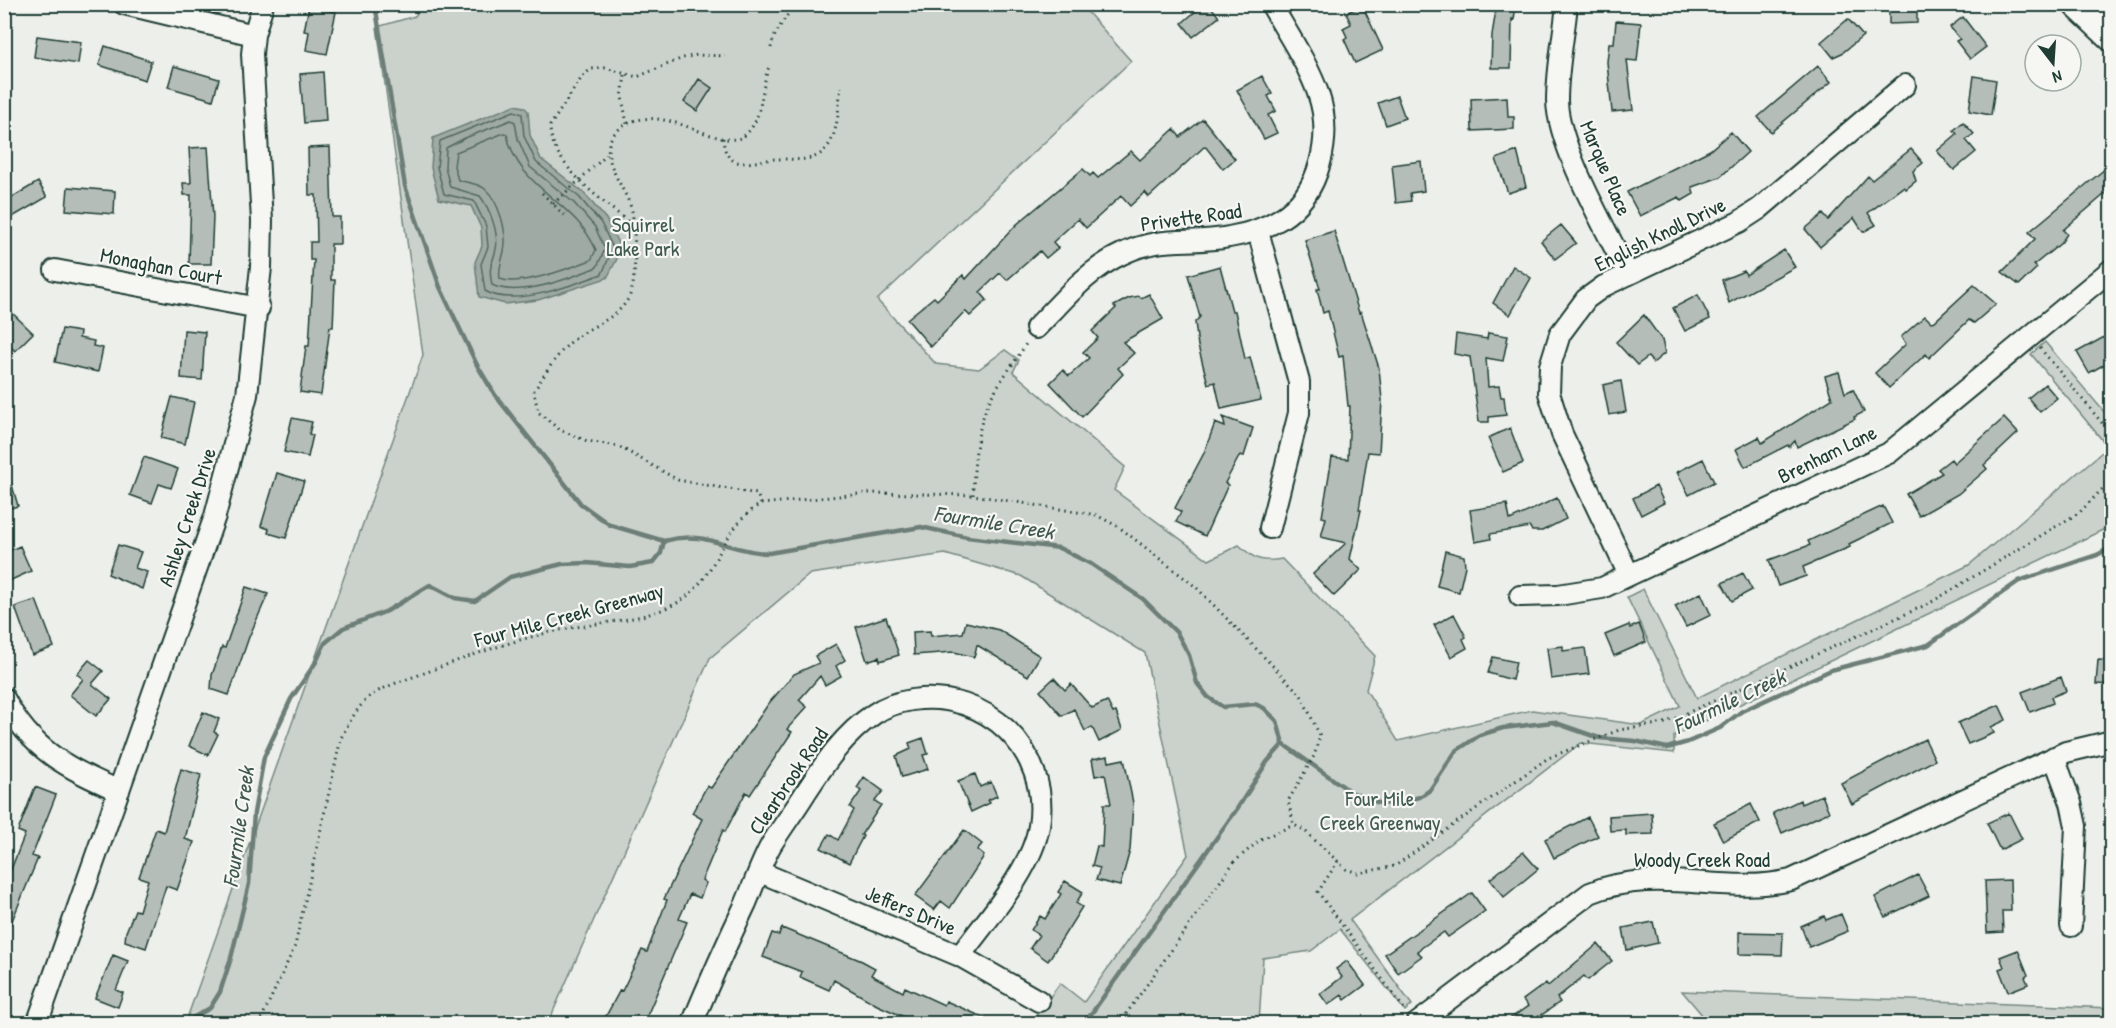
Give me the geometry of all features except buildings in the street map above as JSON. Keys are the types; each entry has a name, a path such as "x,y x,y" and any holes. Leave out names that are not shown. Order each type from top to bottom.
{"main road":[{"path":"2076,4 2112,38"}],"street":[{"path":"123,4 254,35"},
{"name":"Ashley Creek Drive","path":"37,1023 226,481 247,395 259,308 262,221 252,75 254,35 263,4"},
{"name":"Privette Road","path":"1036,328 1095,269 1122,254 1159,242 1226,238 1258,231 1282,218 1306,195 1322,159 1324,121 1318,93 1271,4"},
{"name":"Marque Place","path":"1567,4 1557,101 1561,128 1628,274"},
{"name":"English Knoll Drive","path":"1629,575 1562,434 1549,393 1550,366 1566,322 1586,299 1628,274 1739,222 1759,208 1905,85"},
{"path":"1258,231 1299,382 1299,413 1270,528"},
{"name":"Brenham Lane","path":"1520,596 1587,592 1602,588 1889,453 2111,269"},
{"name":"Monaghan Court","path":"55,270 259,308"},
{"path":"4,698 19,723 42,749 71,770 119,791"},
{"name":"Clearbrook Road","path":"692,1023 770,847 828,759 851,732 875,713 898,702 926,698 974,706 1003,726 1017,741 1028,758 1039,789 1039,825 1033,849 960,956"},
{"name":"Woody Creek Road","path":"1412,1019 1599,889 1643,879 1755,885 1791,880 2054,757 2085,745 2112,741"},
{"path":"2054,757 2071,803 2076,826 2071,926"},
{"name":"Jeffers Drive","path":"760,872 960,956 1039,1001"}],"path":[{"path":"771,48 774,36 788,19 794,4"},
{"path":"632,225 579,180 552,142 550,126 582,77 591,69 605,69 637,77 697,55 726,56"},
{"path":"769,67 753,125 745,136 735,140 665,118 627,124 615,133 609,145 609,161 632,211 633,284 629,298 618,312 576,337 554,361 534,392 538,412 560,430 586,441 618,446 678,480 757,494 760,504 869,493 973,495 1096,515 1119,527 1196,587 1301,695 1320,736 1314,756 1288,801 1294,825 1304,830 1346,869 1358,873 1395,866 1524,772 1548,758 1612,733 1665,723 1930,603 2080,513 2112,479"},
{"path":"625,75 622,98 627,124"},
{"path":"723,137 726,151 733,160 741,164 751,165 775,159 813,158 832,140 841,87"},
{"path":"554,204 609,153"},
{"path":"542,193 566,217"},
{"path":"973,495 974,458 981,425 993,395 1036,328"},
{"path":"2030,336 2112,435"},
{"name":"Four Mile Creek Greenway","path":"260,1023 295,946 341,738 354,713 370,696 399,682 500,645 542,634 639,616 673,605 700,586 734,526 745,512 760,504"},
{"path":"1119,1023 1234,862 1261,839 1294,825"},
{"path":"1338,861 1318,892 1412,1019"}],"green space":[{"name":"Squirrel Lake Park","path":"422,5 1084,5 1083,7 1131,61 877,300 936,364 979,369 1005,350 1019,360 1013,372 1125,467 1114,490 1209,560 1239,545 1258,559 1282,559 1375,656 1366,690 1398,741 1532,710 1641,725 1680,706 1627,597 1643,589 1697,698 1969,565 2108,447 2031,354 2045,342 2111,420 2111,526 1674,736 1674,753 1581,743 1350,920 1412,1005 1405,1011 1340,929 1311,951 1263,958 1259,1023 1031,1023 1060,983 1084,1002 1188,855 1145,653 1021,576 945,554 810,574 710,658 548,1023 185,1024 423,355 377,27 415,16"},
{"path":"1682,991 2111,1008 2111,1023 1709,1023"}],"water":[{"path":"515,105 524,107 528,111 530,135 541,159 583,192 606,219 620,247 617,259 607,278 538,300 505,304 479,297 475,262 482,246 481,228 471,206 439,199 431,168 433,138"}],"waterway":[{"path":"375,4 405,186 440,287 477,365 495,395 581,504 610,525 664,541"},
{"name":"Fourmile Creek","path":"664,541 679,538 705,539 754,552 769,553 921,527 967,537 1059,548 1091,564 1143,599 1177,633 1189,655 1197,683 1208,697 1223,707 1255,704 1264,708 1277,721 1283,744 1351,792 1379,803 1392,804 1420,797 1430,790 1456,751 1480,735 1503,728 1553,722 1599,738 1635,741 1667,748 1688,742 1720,728 1742,711 1831,670 1928,645 2019,581 2097,555 2112,547"},
{"name":"Fourmile Creek","path":"182,1024 210,1008 220,992 231,958 249,884 254,813 264,757 291,699 316,662 325,643 343,628 387,611 430,585 455,598 475,601 510,577 562,564 587,563 630,567 653,563 661,553 664,541"},
{"path":"1084,1024 1237,809 1267,762 1283,744"}]}
